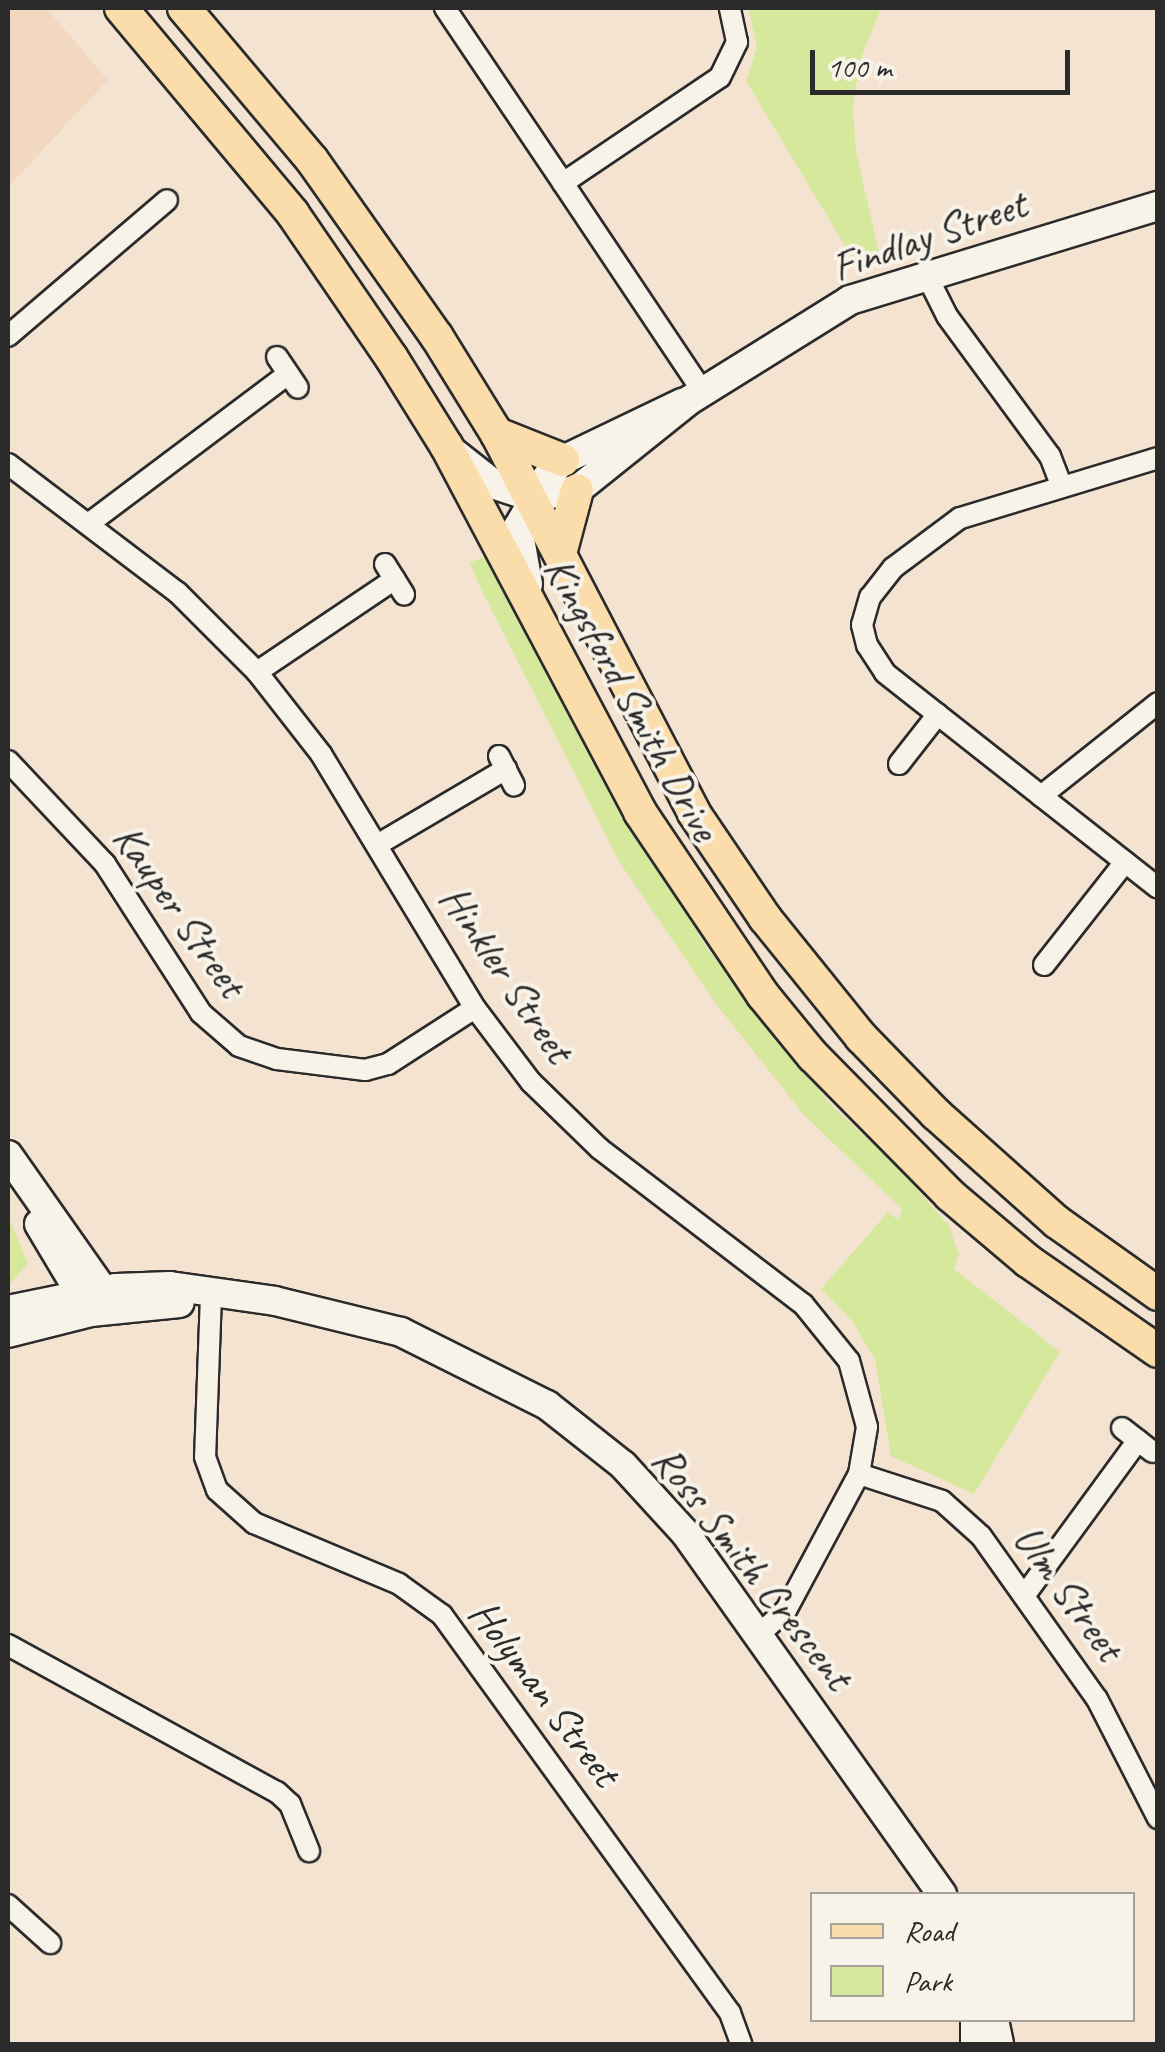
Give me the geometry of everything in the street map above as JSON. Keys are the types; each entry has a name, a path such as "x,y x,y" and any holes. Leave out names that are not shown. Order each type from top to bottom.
{"main road":[{"name":"Kingsford Smith Drive","path":"121,8 293,214 447,446 600,743 715,933 813,1056 899,1147 1028,1261 1158,1351"},
{"name":"Kingsford Smith Drive","path":"184,8 354,217 497,434 694,812 764,918 861,1037 1045,1211 1158,1294"},
{"path":"497,434 562,460"},
{"path":"560,554 578,490"}],"street":[{"path":"445,8 563,183 695,396"},
{"path":"563,183 720,78 738,42 730,8"},
{"path":"8,336 167,200"},
{"name":"Findlay Street","path":"578,490 695,396 830,310 925,272 1158,206"},
{"path":"925,272 947,316 1050,456 1062,485"},
{"path":"91,522 288,373"},
{"name":"Findlay Street","path":"535,614 518,541 530,497 562,460 695,396"},
{"path":"447,446 495,486 530,497 578,490"},
{"path":"1158,458 960,518 913,550 870,597 862,625 878,664 1158,888"},
{"name":"Hinkler Street","path":"8,464 91,522 178,593 257,672 321,754 475,1008 576,1128 829,1331 862,1394 866,1427 859,1474 786,1610 759,1634"},
{"path":"257,672 394,579"},
{"path":"1041,796 1158,703"},
{"path":"899,764 938,714"},
{"name":"Kauper Street","path":"8,761 105,864 200,1012 239,1046 277,1059 366,1070 388,1064 475,1008"},
{"path":"378,845 506,770"},
{"path":"1044,965 1125,862"},
{"path":"8,1155 56,1252 97,1300"},
{"path":"26,1186 56,1218 97,1300"},
{"path":"16,1307 52,1279 56,1252"},
{"name":"Ross Smith Crescent","path":"16,1307 97,1300 170,1286 211,1295 275,1301 402,1332 547,1405 623,1465 667,1510 941,1892"},
{"name":"Holyman Street","path":"211,1295 206,1458 216,1490 254,1523 399,1584 442,1615 730,2013 741,2044"},
{"name":"Ross Smith Crescent","path":"8,1332 97,1300"},
{"path":"1024,1596 1138,1440"},
{"name":"Ulm Street","path":"859,1474 930,1496 964,1517 1097,1699 1158,1818"},
{"path":"8,1644 277,1792 290,1804 308,1851"},
{"path":"8,1905 50,1944"}],"shaded area":[{"path":"8,8 46,8 108,80 8,187"}],"green space":[{"path":"748,8 881,8 859,63 853,108 856,152 880,257 857,266 746,81 757,47"},
{"path":"487,555 599,769 707,948 831,1105 897,1166 949,1226 959,1255 954,1269 1060,1352 974,1494 891,1456 875,1360 853,1322 821,1289 888,1212 898,1220 902,1209 805,1116 716,1004 620,863 481,589 470,563"},
{"path":"8,1216 28,1264 8,1286"}]}
